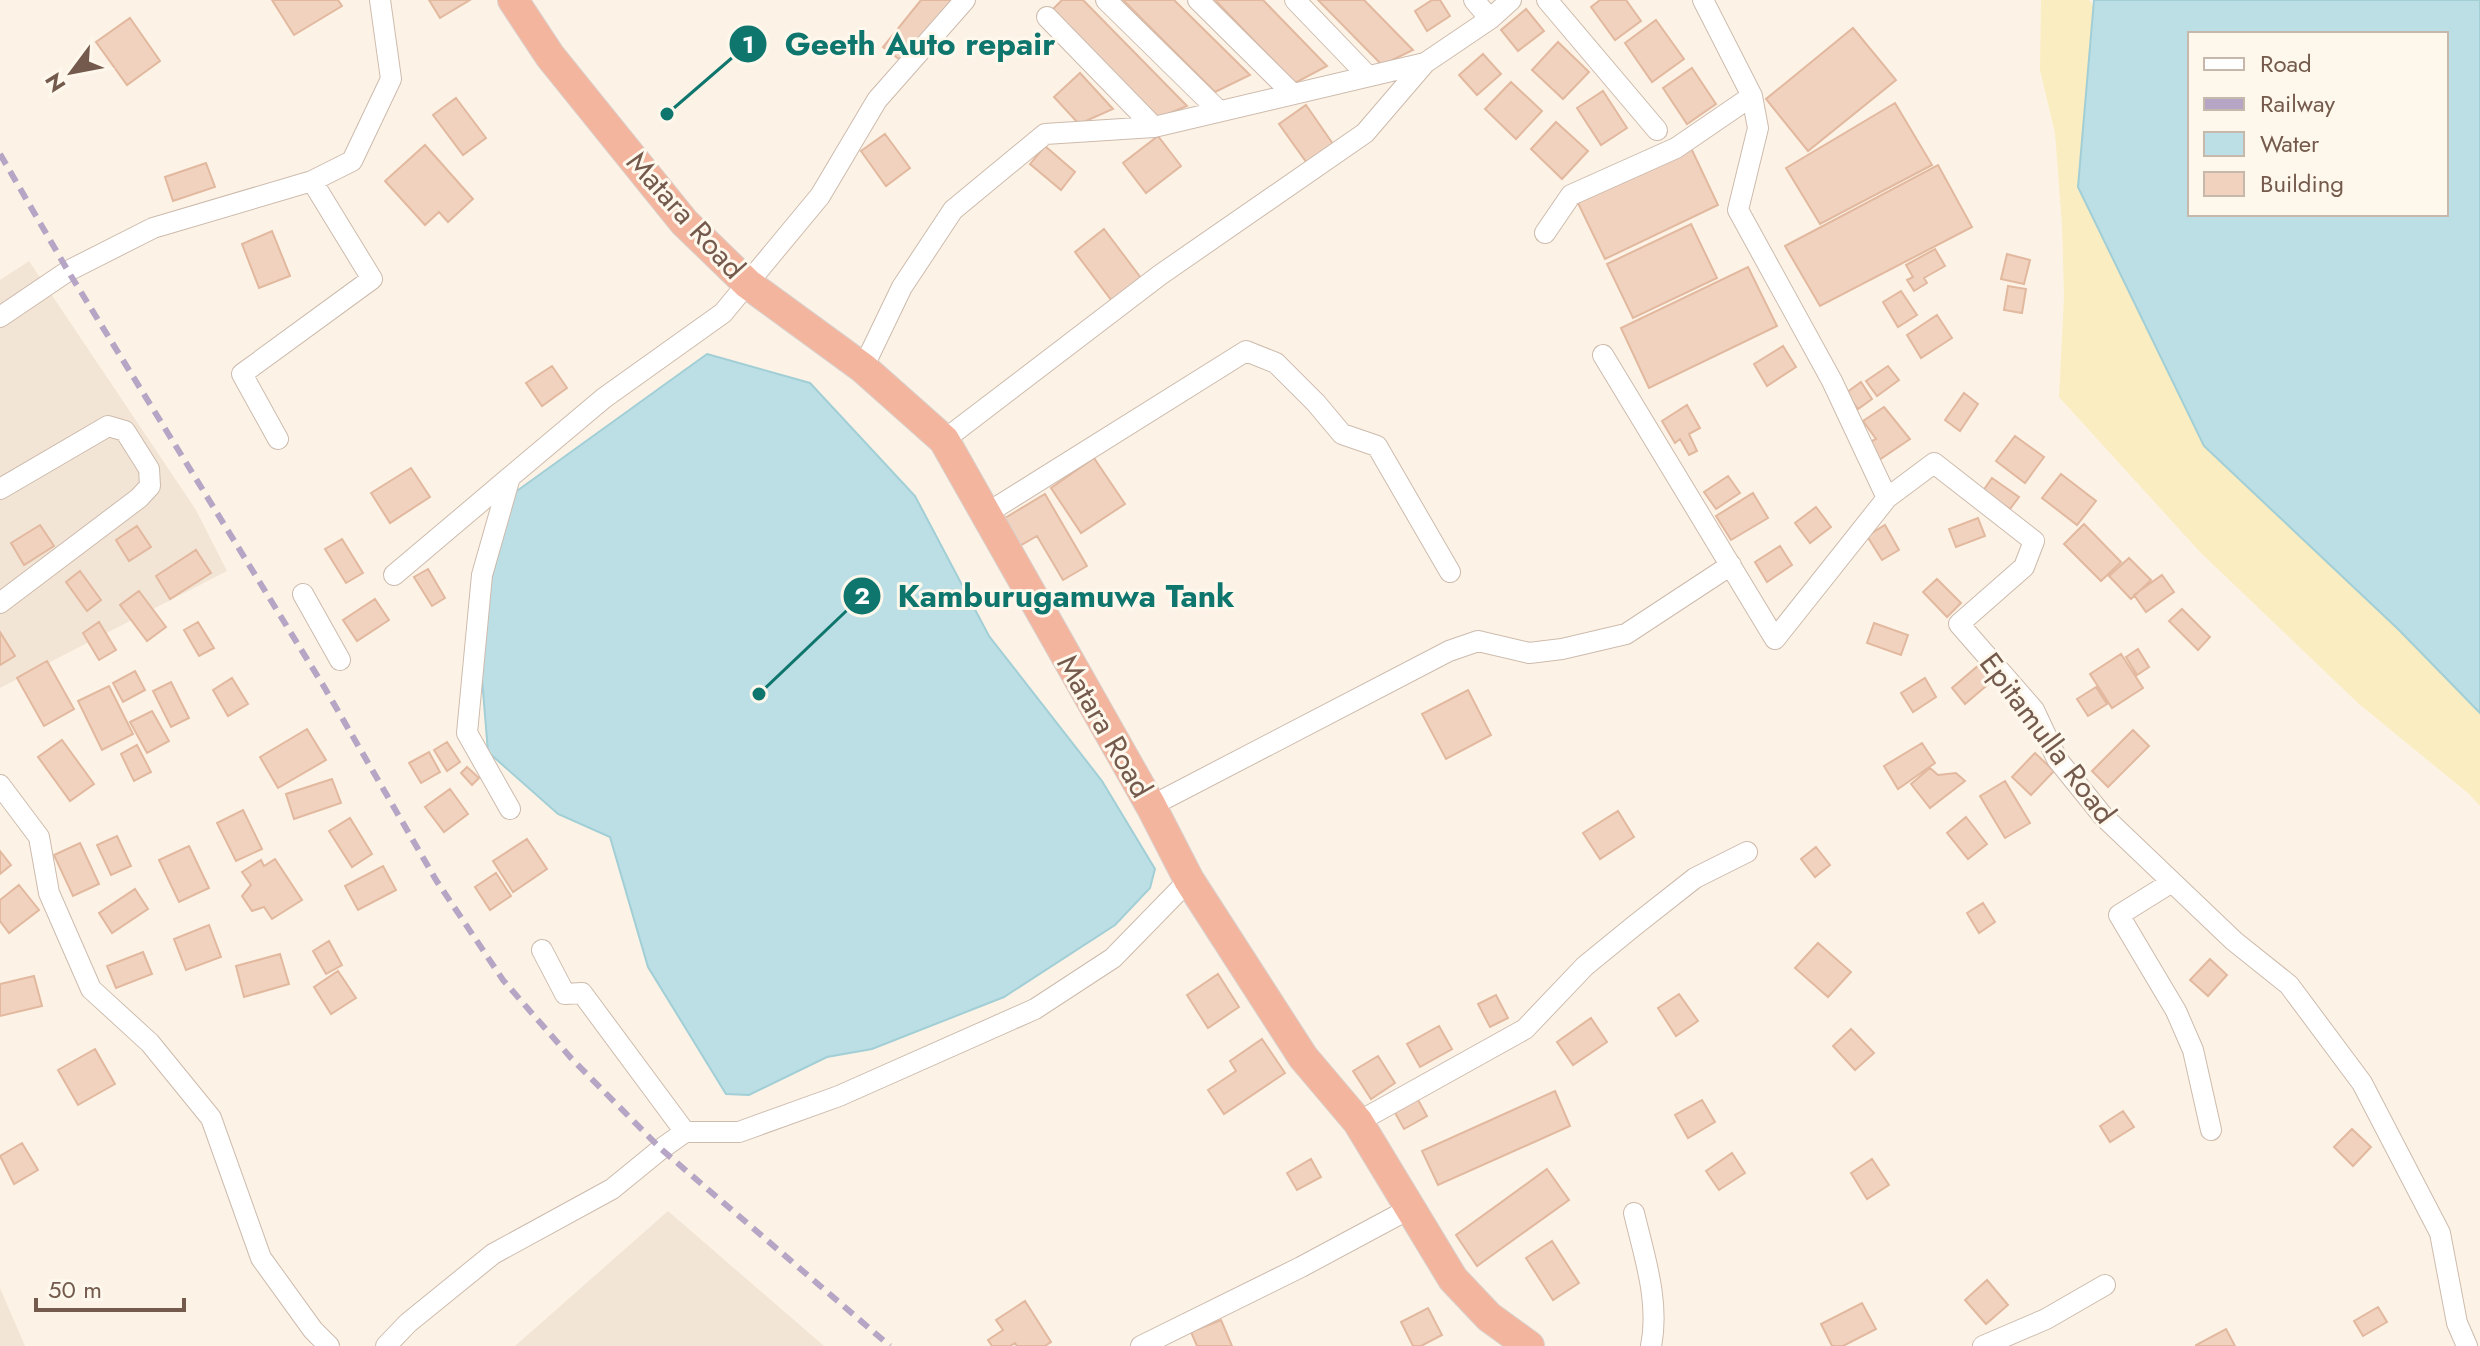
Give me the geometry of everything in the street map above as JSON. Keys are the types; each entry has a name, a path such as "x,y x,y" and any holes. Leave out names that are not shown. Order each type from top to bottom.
{"highway":[{"name":"Matara Road","path":"513,0 550,56 684,222 748,284 863,368 944,440 1151,806 1189,880 1303,1057 1358,1122 1453,1279 1489,1317 1529,1346"}],"street":[{"path":"0,317 68,271 153,228 312,181 352,161 391,79 380,0"},
{"path":"394,575 604,398 723,313 820,196 877,100 965,0"},
{"path":"1106,0 1219,111"},
{"path":"1198,0 1293,94"},
{"path":"1295,0 1367,75"},
{"path":"1474,0 1490,19"},
{"path":"944,440 1160,275 1365,133 1425,63 1490,19 1511,0"},
{"path":"1547,0 1657,130"},
{"path":"1603,355 1775,639 1887,498 1832,381 1738,210 1758,128 1752,96 1703,0"},
{"path":"1047,17 1154,127"},
{"path":"863,368 902,287 953,210 1045,134 1154,127 1425,63"},
{"path":"1545,233 1571,195 1676,148 1752,96"},
{"path":"278,439 242,374 372,279 312,181"},
{"path":"984,515 1246,351 1276,363 1342,434 1377,446 1450,572"},
{"path":"0,489 108,426 125,431 149,469 150,486 139,498 0,603"},
{"name":"Epitamulla Road","path":"1887,498 1934,463 2034,541 2024,567 1959,624 2034,710 2057,759 2103,816 2234,941 2289,985 2362,1083 2440,1233 2457,1323 2467,1346"},
{"path":"510,477 482,575 467,733 510,809"},
{"path":"1151,806 1449,651 1478,641 1529,653 1562,649 1626,634 1731,565"},
{"path":"303,594 340,660"},
{"path":"0,785 39,837 49,893 91,989 150,1043 211,1118 261,1258 313,1330 329,1346"},
{"path":"1358,1122 1525,1029 1585,966 1634,926 1695,878 1747,852"},
{"path":"386,1346 408,1323 493,1254 612,1189 685,1132 739,1132 754,1127 839,1096 1035,1009 1113,958 1189,880"},
{"path":"2172,882 2119,915 2176,1011 2193,1050 2211,1130"},
{"path":"542,950 565,994 582,993 685,1132"},
{"path":"1141,1346 1301,1267 1411,1208"},
{"path":"1634,1213 1650,1279 1651,1346"},
{"path":"1983,1346 2046,1319 2105,1285"}],"shaded area":[{"path":"29,261 196,510 227,571 0,688 0,280"},
{"path":"668,1211 824,1346 515,1346"},
{"path":"0,1288 25,1346 0,1346"}],"sand":[{"path":"2041,0 2089,0 2093,6 2078,187 2398,629 2480,713 2480,806 2359,704 2200,552 2059,397 2064,296 2062,225 2055,133 2040,70"}],"water":[{"path":"2094,0 2480,0 2480,713 2398,629 2204,446 2078,187"},
{"path":"707,354 810,383 915,496 989,636 1102,781 1155,869 1150,888 1115,925 1004,997 872,1049 827,1057 749,1095 726,1094 648,967 610,837 558,814 488,752 478,630 514,493"}],"building":[{"path":"272,0 338,0 342,6 294,35"},
{"path":"429,0 470,0 440,18"},
{"path":"921,0 958,0 904,63 883,47"},
{"path":"1062,0 1083,0 1187,106 1158,118 1052,10"},
{"path":"1123,0 1174,0 1250,75 1215,92"},
{"path":"1215,0 1263,0 1327,66 1295,83"},
{"path":"1318,0 1364,0 1413,50 1382,65"},
{"path":"1432,0 1440,0 1450,16 1427,31 1415,11"},
{"path":"1600,0 1626,0 1641,21 1615,40 1591,7"},
{"path":"1526,9 1544,31 1518,51 1501,30"},
{"path":"130,18 160,61 127,85 96,42"},
{"path":"1656,20 1684,59 1652,82 1625,43"},
{"path":"1853,28 1896,80 1808,151 1766,99"},
{"path":"1558,42 1589,72 1563,99 1532,70"},
{"path":"1483,54 1501,74 1477,95 1459,75"},
{"path":"1692,68 1716,104 1687,124 1663,88"},
{"path":"1080,73 1113,109 1079,124 1054,97"},
{"path":"1511,82 1542,111 1516,139 1485,109"},
{"path":"1603,91 1627,128 1601,145 1577,108"},
{"path":"456,98 486,138 463,155 433,115"},
{"path":"1895,103 1932,165 1820,224 1786,168"},
{"path":"1306,105 1333,144 1307,163 1279,124"},
{"path":"1556,122 1588,151 1562,179 1531,149"},
{"path":"885,134 910,168 886,186 861,151"},
{"path":"1158,136 1181,166 1146,193 1123,163"},
{"path":"425,145 473,199 448,222 439,212 425,225 385,181"},
{"path":"1045,146 1075,172 1061,190 1030,164"},
{"path":"1691,148 1718,205 1605,259 1577,201"},
{"path":"206,163 215,187 173,201 165,177"},
{"path":"1938,165 1972,227 1820,306 1785,246"},
{"path":"1691,224 1717,278 1633,318 1607,264"},
{"path":"1104,229 1141,278 1112,301 1075,252"},
{"path":"272,231 290,276 259,288 242,244"},
{"path":"1935,249 1945,266 1924,278 1927,283 1914,291 1907,280 1913,277 1906,265"},
{"path":"2007,254 2030,260 2024,284 2001,279"},
{"path":"1748,267 1777,326 1649,388 1621,328"},
{"path":"2008,286 2026,289 2022,313 2004,310"},
{"path":"1901,291 1917,315 1898,327 1883,302"},
{"path":"1937,315 1952,338 1921,358 1907,335"},
{"path":"1783,346 1796,367 1767,386 1754,364"},
{"path":"552,366 567,388 542,406 526,383"},
{"path":"1888,366 1899,380 1877,396 1866,381"},
{"path":"1861,382 1872,399 1858,409 1846,393"},
{"path":"1964,393 1978,404 1960,431 1945,420"},
{"path":"1687,405 1700,428 1689,434 1697,451 1689,455 1680,439 1675,443 1662,421"},
{"path":"1884,407 1910,439 1879,460 1868,443 1876,439 1863,421"},
{"path":"2015,436 2044,457 2025,483 1996,461"},
{"path":"1094,458 1125,504 1081,533 1051,488"},
{"path":"411,468 430,497 390,523 371,493"},
{"path":"2061,474 2096,501 2077,525 2042,498"},
{"path":"1728,476 1740,493 1716,509 1704,492"},
{"path":"1992,478 2019,497 2010,509 1983,491"},
{"path":"1753,493 1768,518 1731,540 1716,516"},
{"path":"1045,494 1087,566 1063,580 1037,536 1016,548 1000,521"},
{"path":"1816,507 1831,527 1810,543 1795,523"},
{"path":"1978,518 1985,536 1956,547 1949,529"},
{"path":"2084,524 2121,562 2101,581 2064,544"},
{"path":"40,525 54,546 24,565 11,543"},
{"path":"1885,525 1899,550 1882,560 1867,536"},
{"path":"137,526 151,547 129,561 116,540"},
{"path":"342,539 363,573 346,583 325,549"},
{"path":"1780,546 1792,565 1767,582 1755,562"},
{"path":"196,550 211,573 170,599 156,576"},
{"path":"2129,558 2151,580 2131,599 2109,576"},
{"path":"428,569 445,598 432,606 414,577"},
{"path":"80,571 101,600 87,611 66,582"},
{"path":"2162,575 2174,592 2146,612 2134,595"},
{"path":"1937,579 1961,603 1947,617 1923,592"},
{"path":"139,591 166,627 147,641 120,605"},
{"path":"375,599 389,620 357,641 343,620"},
{"path":"2182,609 2210,637 2198,650 2169,621"},
{"path":"99,622 116,650 99,660 83,633"},
{"path":"198,622 214,648 199,656 184,630"},
{"path":"1874,623 1908,635 1901,655 1867,643"},
{"path":"0,632 15,656 0,665"},
{"path":"2138,649 2149,667 2137,675 2126,657"},
{"path":"2121,654 2143,688 2112,708 2090,674"},
{"path":"47,661 74,709 44,726 17,678"},
{"path":"1980,664 1993,680 1965,704 1952,688"},
{"path":"135,671 145,690 123,702 113,683"},
{"path":"232,678 248,704 228,716 213,690"},
{"path":"1925,678 1936,697 1913,712 1901,693"},
{"path":"171,682 189,718 171,727 153,691"},
{"path":"109,686 133,734 102,750 78,701"},
{"path":"2096,687 2107,704 2088,716 2077,699"},
{"path":"1468,690 1491,735 1446,759 1422,714"},
{"path":"152,711 169,741 147,753 130,722"},
{"path":"307,729 326,760 278,788 260,757"},
{"path":"2133,730 2149,746 2108,787 2092,771"},
{"path":"62,740 94,784 70,801 38,757"},
{"path":"447,742 460,762 447,771 434,750"},
{"path":"1922,743 1935,763 1898,789 1884,766"},
{"path":"137,745 151,772 134,781 121,754"},
{"path":"429,752 440,772 421,783 409,763"},
{"path":"2035,753 2054,771 2031,795 2012,777"},
{"path":"467,767 479,778 472,785 461,773"},
{"path":"1930,768 1938,775 1956,773 1965,781 1930,808 1911,784"},
{"path":"332,779 341,803 294,819 286,794"},
{"path":"2005,781 2030,823 2005,838 1980,796"},
{"path":"450,789 468,814 444,832 425,807"},
{"path":"243,810 262,849 236,861 217,823"},
{"path":"1618,811 1634,837 1600,859 1583,833"},
{"path":"1966,817 1987,844 1968,859 1947,833"},
{"path":"350,818 372,854 352,867 329,831"},
{"path":"117,836 131,866 111,875 97,845"},
{"path":"527,839 547,869 513,892 493,861"},
{"path":"80,843 99,884 73,896 54,855"},
{"path":"189,846 209,888 179,902 159,860"},
{"path":"1816,847 1830,865 1815,877 1801,859"},
{"path":"0,851 11,865 0,874"},
{"path":"275,859 302,900 272,919 264,907 252,911 242,896 251,885 242,872 261,860 264,866"},
{"path":"383,866 396,890 358,910 345,886"},
{"path":"496,873 511,896 490,910 475,887"},
{"path":"19,885 39,910 9,933 0,921 0,900"},
{"path":"135,889 148,909 112,933 99,913"},
{"path":"1983,903 1995,922 1979,933 1967,913"},
{"path":"209,925 221,957 186,970 174,939"},
{"path":"329,941 342,965 326,974 313,951"},
{"path":"1818,943 1851,972 1828,997 1795,968"},
{"path":"143,952 152,974 116,988 107,966"},
{"path":"280,954 289,984 244,997 236,966"},
{"path":"2210,959 2227,975 2208,996 2190,980"},
{"path":"338,971 356,998 331,1014 314,987"},
{"path":"1218,974 1239,1007 1208,1028 1187,995"},
{"path":"34,976 42,1006 0,1016 0,984"},
{"path":"1679,994 1698,1021 1676,1036 1658,1008"},
{"path":"1496,995 1508,1018 1490,1027 1478,1004"},
{"path":"1591,1018 1607,1042 1573,1065 1557,1042"},
{"path":"1439,1026 1452,1049 1420,1067 1407,1044"},
{"path":"1851,1029 1874,1053 1855,1070 1833,1046"},
{"path":"1262,1039 1285,1073 1224,1114 1208,1090 1236,1071 1230,1061"},
{"path":"95,1049 115,1084 78,1105 58,1070"},
{"path":"1378,1056 1395,1083 1371,1099 1353,1071"},
{"path":"1555,1091 1570,1126 1438,1185 1422,1151"},
{"path":"1417,1098 1427,1116 1404,1129 1394,1111"},
{"path":"1702,1100 1715,1122 1688,1138 1675,1115"},
{"path":"2123,1111 2134,1127 2110,1142 2100,1126"},
{"path":"2352,1129 2371,1147 2353,1166 2334,1147"},
{"path":"22,1143 38,1170 14,1184 0,1156"},
{"path":"1732,1153 1745,1173 1719,1190 1706,1171"},
{"path":"1311,1159 1321,1177 1297,1190 1287,1173"},
{"path":"1872,1159 1889,1185 1867,1199 1851,1173"},
{"path":"1547,1169 1569,1200 1477,1266 1456,1235"},
{"path":"1552,1241 1579,1283 1553,1300 1526,1258"},
{"path":"1987,1280 2008,1305 1986,1324 1965,1300"},
{"path":"1025,1301 1051,1342 1045,1346 1017,1346 1015,1343 992,1346 988,1340 1003,1330 996,1320"},
{"path":"1862,1303 1876,1329 1843,1346 1832,1346 1821,1324"},
{"path":"2378,1307 2387,1322 2363,1336 2354,1321"},
{"path":"1428,1308 1442,1335 1421,1346 1413,1346 1401,1322"},
{"path":"1221,1320 1232,1346 1197,1346 1191,1332"},
{"path":"2226,1329 2235,1346 2196,1346 2196,1345"}],"railway":[{"path":"0,154 68,271 323,685 436,880 503,980 571,1058 661,1149 890,1346"}],"place":[{"name":"Geeth Auto repair","path":"667,114"},
{"name":"Kamburugamuwa Tank","path":"759,694"}]}
